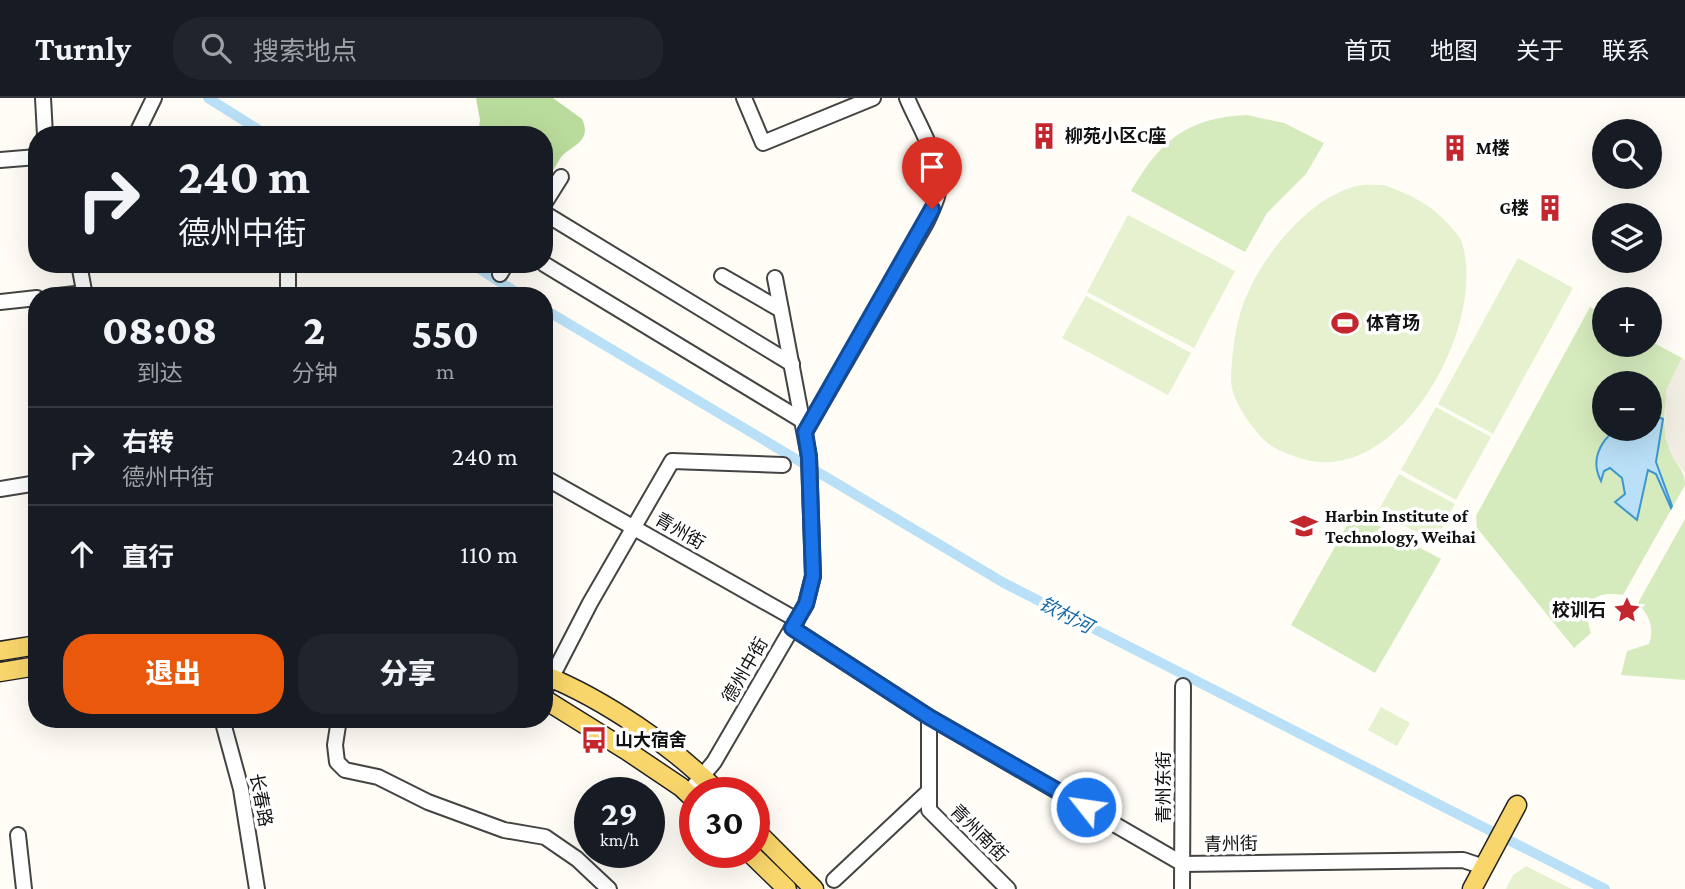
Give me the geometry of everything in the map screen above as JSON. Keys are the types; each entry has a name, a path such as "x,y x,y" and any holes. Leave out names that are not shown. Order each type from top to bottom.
{"main road":[{"path":"0,651 28,646"},
{"path":"0,672 28,667"},
{"path":"553,684 644,732 704,777"},
{"path":"553,705 626,750 679,788"},
{"path":"1472,889 1517,805"},
{"path":"770,845 814,889"},
{"path":"765,868 787,889"}],"street":[{"path":"43,98 45,126"},
{"path":"144,126 154,98"},
{"path":"744,98 763,143 873,98"},
{"path":"553,270 804,426 926,223 938,196 939,180 934,163 906,98"},
{"path":"0,160 28,158"},
{"path":"553,190 561,177"},
{"path":"553,218 792,363"},
{"path":"722,276 781,310"},
{"name":"德州中街","path":"704,777 806,604 813,576 809,465 775,278"},
{"path":"0,302 28,299"},
{"path":"553,670 672,461 783,465"},
{"name":"青州街","path":"553,482 634,527 794,624 929,717 1183,864 1463,860 1484,867"},
{"path":"0,489 28,484"},
{"name":"青州东街","path":"1182,889 1183,686"},
{"name":"青州南街","path":"929,717 929,810 1008,889"},
{"name":"长春路","path":"224,728 241,789 257,889"},
{"path":"338,728 335,745 337,762 345,770 378,777 428,802 504,830 545,837 577,859 610,889"},
{"path":"834,880 929,791"},
{"path":"18,835 24,889"}],"green space":[{"path":"476,98 553,98 582,119 585,132 553,170 553,126 479,126"},
{"path":"1247,115 1284,123 1324,143 1306,174 1267,213 1245,252 1131,191 1153,158 1177,135 1207,121"},
{"path":"1384,185 1428,206 1443,218 1460,239 1466,278 1461,317 1447,357 1426,395 1399,428 1368,451 1333,462 1296,457 1264,440 1247,419 1233,393 1231,376 1234,347 1245,299 1267,259 1282,239 1316,206 1357,186"},
{"path":"1128,215 1235,271 1194,348 1087,292"},
{"path":"1518,258 1573,288 1493,434 1438,404"},
{"path":"1086,296 1191,353 1168,395 1062,338"},
{"path":"1590,307 1592,357 1662,357 1662,347 1682,358 1668,394 1664,417 1667,442 1685,485 1623,595 1604,595 1592,601 1587,614 1591,633 1574,648 1477,528 1476,516"},
{"path":"1436,407 1491,437 1456,500 1401,470"},
{"path":"1399,474 1455,504 1434,542 1378,511"},
{"path":"1354,513 1441,559 1375,673 1291,625"},
{"path":"1685,519 1685,680 1621,675 1627,651 1649,644 1650,622 1638,603"},
{"path":"1381,707 1410,723 1397,746 1368,730"},
{"path":"1526,866 1572,889 1506,889 1513,875"}],"shaded area":[{"path":"1682,358 1685,360 1685,473 1674,459 1665,438 1666,390"}],"water":[{"path":"1604,441 1659,441 1656,462 1671,508 1656,474 1648,470 1637,520 1615,502 1625,494 1622,478 1610,468 1604,471 1601,481 1596,466"}],"waterway":[{"name":"钦村河","path":"208,98 253,126"},
{"name":"钦村河","path":"486,273 508,287"},
{"name":"钦村河","path":"553,314 1004,583 1605,889"}],"place":[{"name":"柳苑小区C座","path":"1044,136"},
{"name":"M楼","path":"1455,148"},
{"name":"G楼","path":"1550,208"},
{"name":"体育场","path":"1345,323"},
{"name":"Harbin Institute of Technology, Weihai","path":"1304,526"},
{"name":"校训石","path":"1627,610"},
{"name":"山大宿舍","path":"594,740"}],"route":[{"path":"932,209 805,432 809,457 813,576 806,604 792,628 929,717 1086,807"}]}
